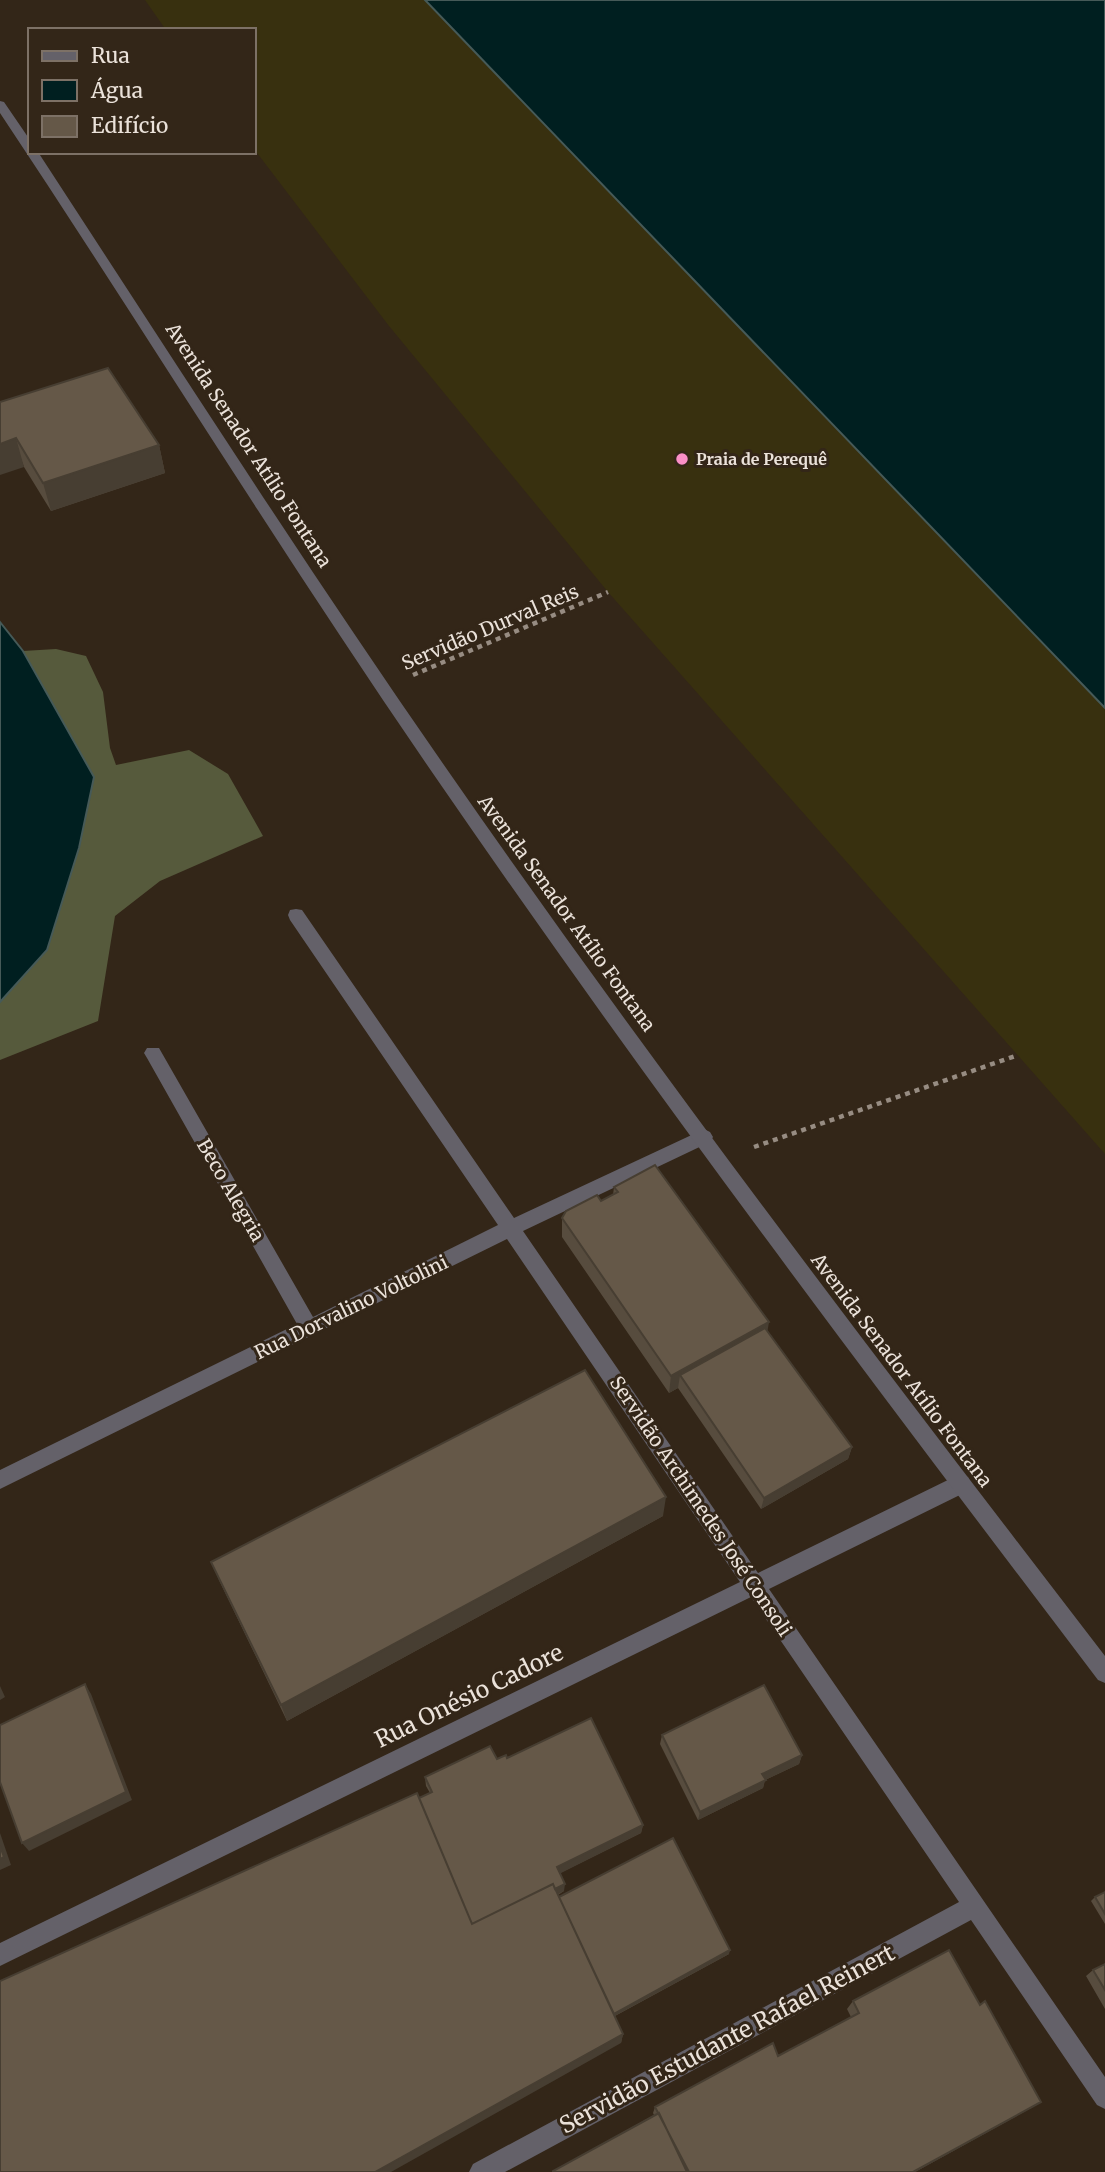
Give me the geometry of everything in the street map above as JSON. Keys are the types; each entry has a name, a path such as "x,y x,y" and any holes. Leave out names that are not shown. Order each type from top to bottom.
{"street":[{"name":"Avenida Senador Atílio Fontana","path":"0,104 28,146"},
{"name":"Avenida Senador Atílio Fontana","path":"33,154 383,688 519,884 961,1484 1105,1673"},
{"name":"Servidão Archimedes José Consoli","path":"296,915 1105,2097"},
{"name":"Beco Alegria","path":"153,1053 309,1328"},
{"name":"Rua Dorvalino Voltolini","path":"0,1480 511,1228 704,1137"},
{"name":"Rua Onésio Cadore","path":"0,1955 961,1484"},
{"name":"Servidão Estudante Rafael Reinert","path":"481,2172 974,1906"}],"path":[{"name":"Servidão Durval Reis","path":"383,688 608,592"},
{"path":"720,1159 1018,1055"}],"green space":[{"path":"56,649 86,656 103,692 110,748 116,765 189,750 228,774 263,836 160,881 115,916 98,1021 0,1060 0,1002 47,950 79,848 94,777 23,651"}],"sand":[{"name":"Praia de Perequê","path":"145,0 425,0 1105,708 1105,1154 608,592 389,326 256,152 256,28 165,28"}],"water":[{"path":"425,0 1105,0 1105,708"},
{"path":"0,622 23,651 94,777 79,848 47,950 0,1002"}],"building":[{"path":"108,368 159,445 43,483 16,438 0,444 0,402"},
{"path":"655,1165 769,1322 671,1376 562,1218 566,1211 597,1195 601,1201 618,1192 614,1187"},
{"path":"765,1328 852,1447 764,1498 680,1375"},
{"path":"585,1370 666,1497 281,1705 211,1562"},
{"path":"85,1684 126,1792 22,1843 0,1782 0,1725"},
{"path":"764,1685 802,1755 762,1774 766,1780 700,1812 662,1735"},
{"path":"591,1718 643,1825 557,1867 565,1884 555,1889 553,1884 472,1924 419,1798 432,1792 425,1777 490,1746 497,1759 506,1755 507,1758"},
{"path":"417,1793 472,1924 553,1884 623,2034 375,2172 0,2172 0,1981"},
{"path":"673,1838 730,1950 614,2014 559,1897"},
{"path":"1105,1892 1105,1914 1095,1897"},
{"path":"949,1950 980,2005 985,2001 1041,2102 913,2172 689,2172 655,2107 773,2043 778,2056 859,2013 853,2001"},
{"path":"1105,1964 1105,1990 1093,1970"},
{"path":"659,2113 687,2172 553,2172 553,2171"}],"place":[{"name":"Praia de Perequê","path":"682,459"}]}
